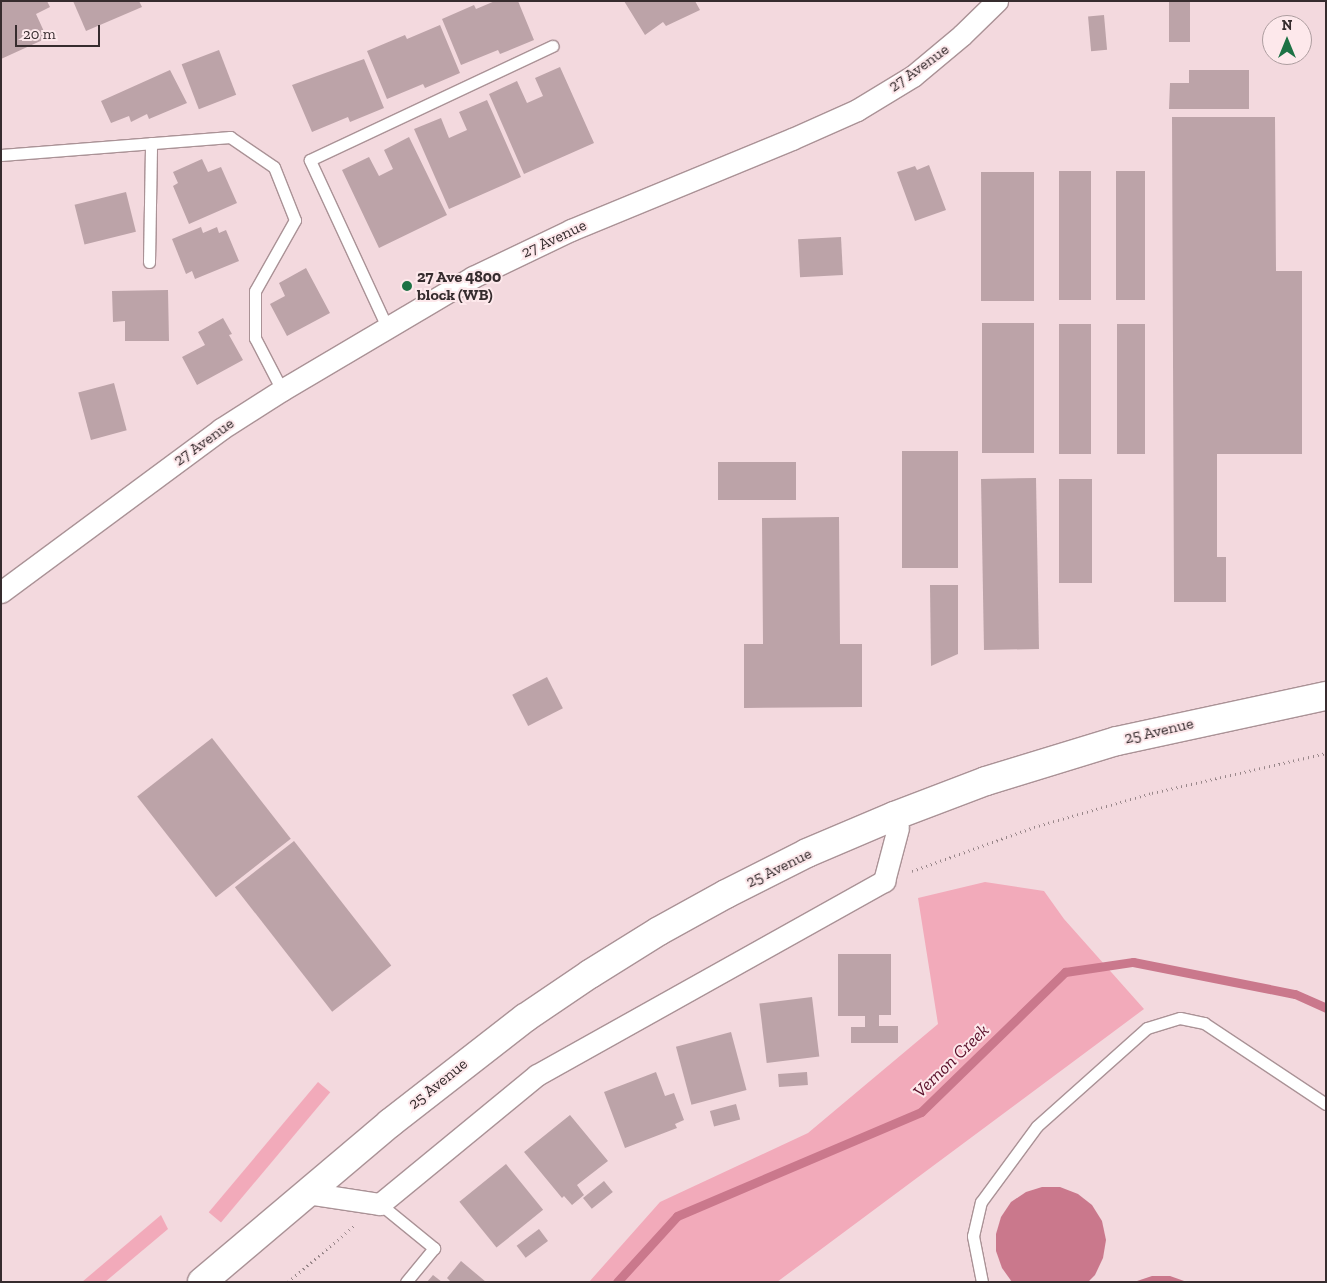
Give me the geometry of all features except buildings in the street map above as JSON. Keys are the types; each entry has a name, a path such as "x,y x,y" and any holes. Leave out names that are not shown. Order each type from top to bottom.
{"main road":[{"name":"25 Avenue","path":"202,1282 471,1058 582,979 659,931 807,853 894,816 986,781 1059,757 1168,729 1326,696"}],"street":[{"name":"27 Avenue","path":"1,592 221,429 387,327 473,277 571,230 792,139 857,110 913,76 962,35 997,1"},
{"path":"307,1193 380,1204 537,1075 884,881 898,828"}],"lane":[{"path":"387,327 310,160 552,46"},
{"path":"1,154 230,137 274,167 295,220 255,291 255,338 282,390"},
{"path":"149,262 151,143"},
{"path":"982,1282 973,1236 980,1202 1037,1126 1147,1028 1180,1018 1204,1023 1326,1104"},
{"path":"380,1204 434,1248 406,1282"}],"path":[{"path":"881,882 1061,819 1152,793 1326,753"},
{"path":"288,1282 380,1204"}],"shaded area":[{"path":"985,882 1044,891 1064,919 1144,1009 777,1282 589,1282 660,1202 808,1133 938,1024 918,898"},
{"path":"318,1082 330,1092 221,1223 209,1212"},
{"path":"1042,1187 1060,1187 1078,1194 1092,1205 1102,1221 1106,1240 1103,1258 1095,1275 1088,1282 1012,1282 1002,1268 996,1251 996,1234 1001,1217 1011,1202 1026,1192"},
{"path":"161,1215 168,1229 105,1282 82,1282"},
{"path":"1152,1276 1170,1276 1187,1282 1134,1282"}],"waterway":[{"name":"Vernon Creek","path":"617,1282 677,1216 921,1112 1065,972 1133,962 1295,994 1326,1008"}],"place":[{"name":"27 Ave 4800 block (WB)","path":"407,286"}]}
